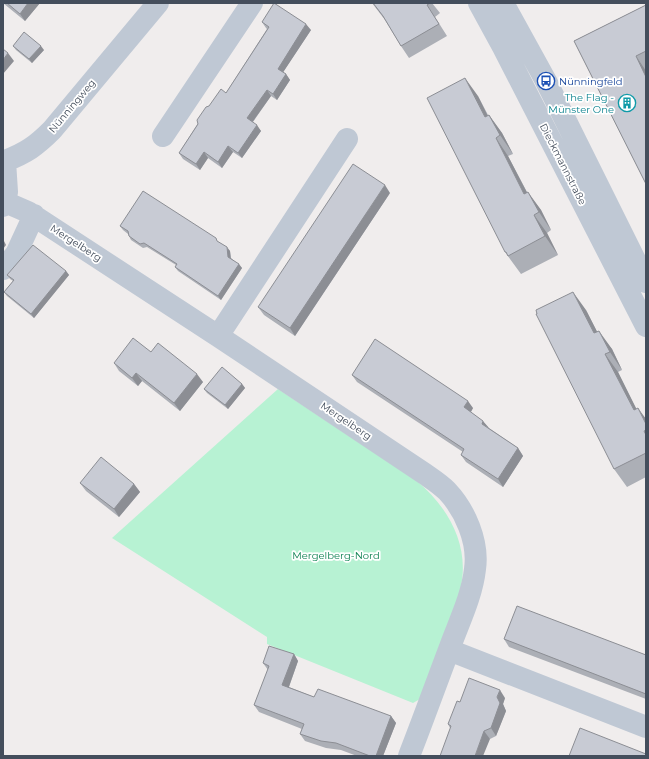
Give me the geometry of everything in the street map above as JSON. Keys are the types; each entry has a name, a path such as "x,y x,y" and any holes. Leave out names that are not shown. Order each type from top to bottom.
{"street":[{"name":"Nünningweg","path":"4,204 7,192 4,161 21,155 36,146 52,130 158,3"},
{"path":"163,136 252,3"},
{"name":"Dieckmannstraße","path":"479,3 646,326"},
{"name":"Dieckmannstraße","path":"503,3 546,81 646,282"},
{"path":"218,336 348,139"},
{"name":"Mergelberg","path":"4,204 34,215 218,336 425,474 446,490 457,504 466,519 473,538 476,564 467,601 409,756"},
{"path":"3,269 16,254 34,215"},
{"path":"449,650 646,727"}],"green space":[{"name":"Mergelberg-Nord","path":"278,389 417,481 439,503 455,530 460,544 462,559 463,575 460,591 420,699 413,703 267,644 267,637 112,538"}],"building":[{"path":"7,3 28,3 20,14"},
{"path":"274,3 306,24 278,69 286,74 273,94 267,90 247,118 257,125 238,153 228,146 218,162 204,152 196,164 179,153 198,124 197,120 206,107 209,106 221,89 226,93 269,27 262,22"},
{"path":"373,3 430,3 427,5 439,24 401,46 383,16"},
{"name":"The Flag - Münster One","path":"646,5 646,51 636,56 646,77 646,184 574,41"},
{"path":"24,32 41,46 29,59 13,46"},
{"path":"3,49 8,53 3,60"},
{"path":"465,78 485,117 489,115 500,135 496,138 524,194 528,192 539,212 534,215 545,236 508,256 427,98"},
{"path":"353,164 385,185 290,328 258,307"},
{"path":"143,191 216,238 217,241 227,247 228,257 239,264 218,296 175,267 177,264 144,243 140,244 129,236 128,231 120,226"},
{"path":"33,245 66,271 31,314 4,292 14,280 7,275"},
{"path":"573,292 594,333 599,331 610,352 605,354 634,410 638,408 646,424 646,430 644,431 646,435 646,453 614,469 536,314 536,310"},
{"path":"133,338 151,352 158,343 197,374 174,403 136,373 132,378 114,363"},
{"path":"375,339 468,401 464,407 483,421 482,424 518,448 498,479 461,455 464,449 352,375"},
{"path":"222,367 242,384 225,405 204,389"},
{"path":"101,457 134,484 114,509 80,483"},
{"path":"517,606 646,655 646,694 504,639"},
{"path":"269,646 294,654 282,685 314,697 318,689 391,716 376,756 370,756 336,743 321,741 300,734 304,724 254,705 269,666 263,663"},
{"path":"469,678 500,690 497,697 500,703 491,728 484,731 475,756 440,756 451,726 448,724 457,701 460,702"},
{"path":"580,728 646,754 646,756 569,756"}],"place":[{"name":"Nünningfeld","path":"546,81"},
{"name":"The Flag - Münster One","path":"627,103"}]}
